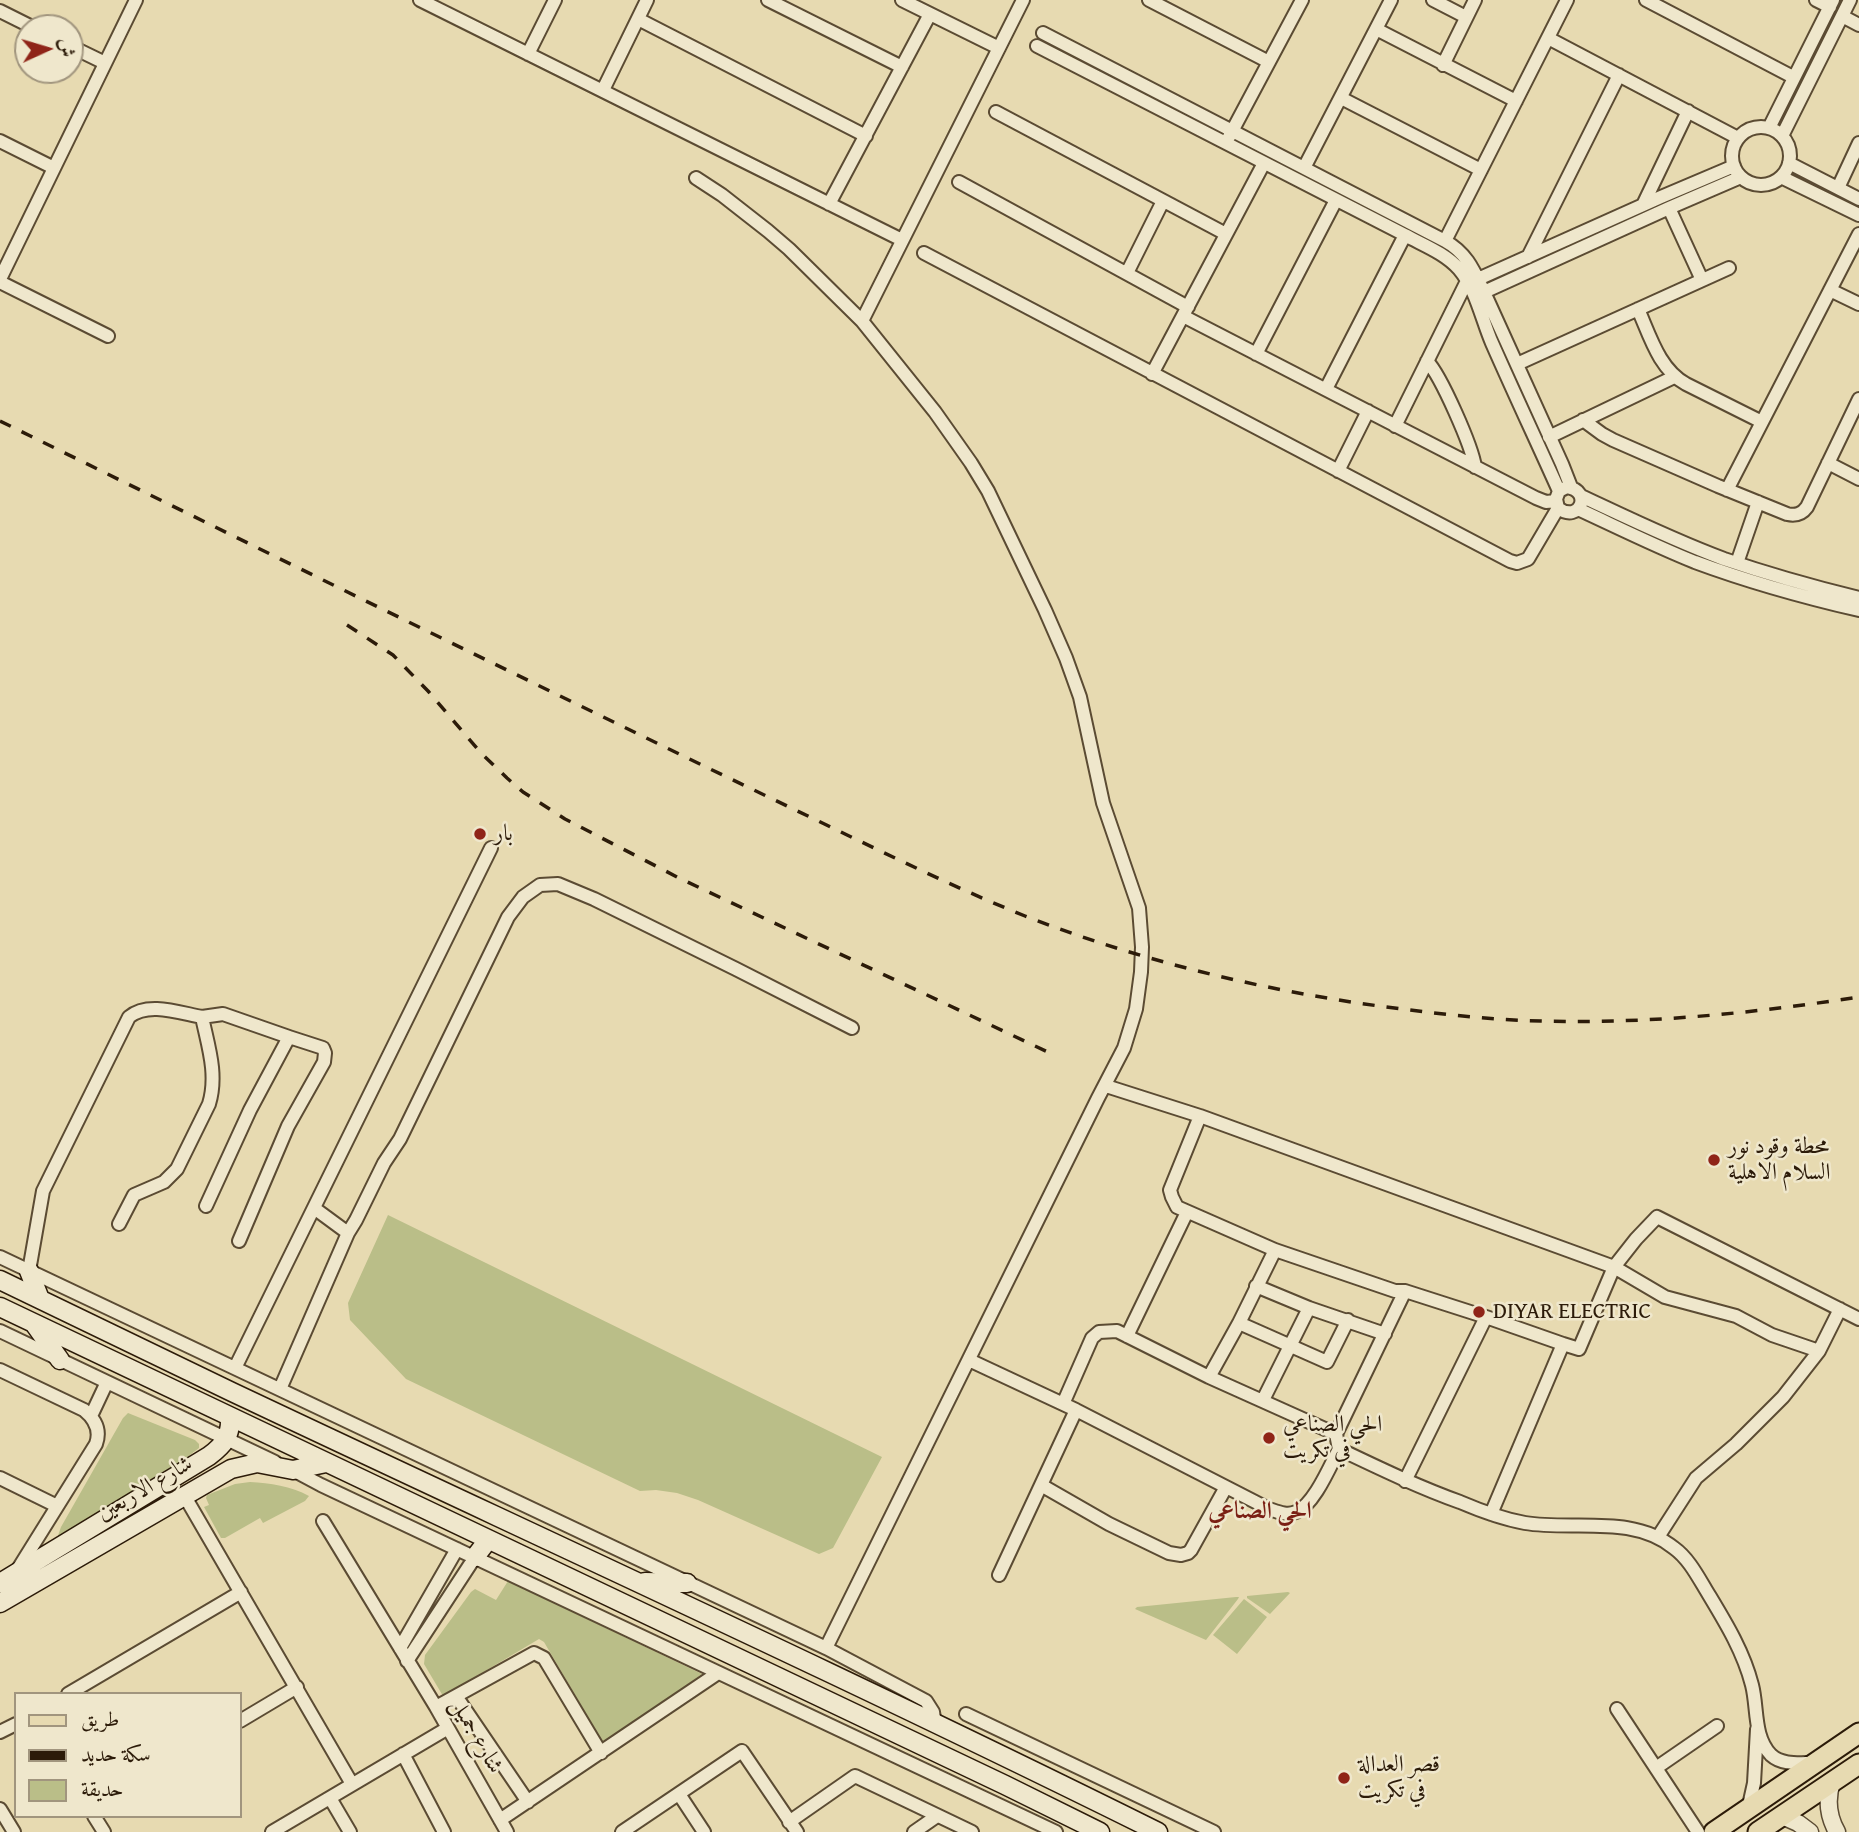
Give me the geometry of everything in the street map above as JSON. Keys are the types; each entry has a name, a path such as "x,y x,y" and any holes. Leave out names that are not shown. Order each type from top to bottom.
{"main road":[{"path":"29,1271 40,1299"},
{"path":"0,1280 1018,1762 1158,1832"},
{"path":"0,1307 1100,1832"},
{"path":"33,1322 60,1360"},
{"path":"226,1439 230,1417"},
{"name":"شارع الاربعين","path":"4,1584 209,1457 226,1439"},
{"name":"شارع الاربعين","path":"4,1584 223,1472 257,1463 293,1470 326,1463"},
{"path":"475,1557 488,1540"},
{"path":"639,1582 687,1583"},
{"path":"1714,1832 1859,1733"},
{"path":"1005,1785 1018,1762"},
{"path":"1758,1832 1859,1764"}],"street":[{"path":"108,336 0,281 136,0"},
{"path":"420,0 902,240"},
{"path":"528,54 555,0"},
{"path":"603,90 648,0"},
{"path":"902,0 999,48"},
{"path":"862,321 1023,0"},
{"path":"1149,0 1269,62"},
{"path":"1226,144 1301,0"},
{"path":"1304,169 1391,0"},
{"path":"1433,0 1466,17"},
{"path":"1443,65 1475,0"},
{"path":"1445,242 1567,0"},
{"path":"1769,128 1832,4 1816,0"},
{"path":"1782,136 1850,0"},
{"path":"774,2 902,66"},
{"path":"1654,2 1793,77"},
{"path":"830,204 930,14"},
{"path":"1842,16 1859,25"},
{"path":"638,19 866,136"},
{"path":"1376,29 1516,101"},
{"path":"1043,33 1453,246 1466,257 1491,341 1567,499"},
{"path":"1548,38 1738,138"},
{"path":"924,253 1514,563 1525,561 1530,556 1567,499 1549,437 1484,292 1446,257 1037,46"},
{"path":"84,53 105,63"},
{"path":"1528,257 1619,75"},
{"path":"1340,98 1481,170"},
{"path":"1643,205 1688,111"},
{"path":"996,112 1226,234"},
{"path":"1755,127 1769,128 1782,136 1790,152 1789,163 1781,177 1770,184 1758,185 1751,184 1737,172 1733,149 1743,133 1755,127"},
{"path":"0,141 54,168"},
{"path":"1838,188 1859,143"},
{"path":"1152,374 1264,163"},
{"path":"1789,163 1859,199"},
{"path":"1395,426 1427,360 1472,280 1643,205 1737,172"},
{"path":"1484,292 1669,208 1737,172"},
{"path":"1781,177 1859,215"},
{"path":"696,178 747,213 779,240 862,321 934,412 988,491 1045,610 1080,697 1103,803 1139,908 1142,947 1139,990 1120,1058 826,1648"},
{"path":"959,182 1127,274 1256,354 1541,500 1567,499 1629,526 1692,546 1859,610"},
{"path":"1256,354 1336,200"},
{"path":"1127,274 1163,201"},
{"path":"1669,208 1702,280"},
{"path":"1727,490 1859,234"},
{"path":"1326,389 1405,235"},
{"path":"1517,364 1729,268"},
{"path":"1830,290 1859,304"},
{"path":"1638,309 1662,362 1674,377 1762,422"},
{"path":"1427,360 1437,375 1470,447 1475,467"},
{"path":"1549,437 1674,377"},
{"path":"1583,420 1602,435 1791,515 1801,513 1807,507 1859,399"},
{"path":"1338,471 1368,411"},
{"path":"1828,463 1859,479"},
{"path":"1737,563 1758,502"},
{"path":"1629,526 1675,554 1773,588 1829,597 1859,598"},
{"path":"234,1367 491,848"},
{"path":"280,1390 348,1233 384,1163 400,1139 508,918 523,897 540,885 558,884 594,899 852,1028"},
{"path":"29,1271 44,1187 129,1017 140,1010 151,1009 202,1017 223,1014 323,1048 324,1062 288,1126 239,1241"},
{"path":"119,1224 134,1195 164,1182 177,1169 209,1104 213,1071 202,1017"},
{"path":"206,1206 250,1110 289,1037"},
{"path":"1106,1086 1200,1116 1614,1267 1665,1297 1736,1315 1772,1335 1819,1351"},
{"path":"1200,1116 1170,1189 1177,1207 1275,1250 1578,1349 1614,1267 1636,1238 1657,1217 1859,1319"},
{"path":"314,1208 348,1233"},
{"path":"1127,1336 1187,1212"},
{"path":"1209,1377 1275,1250"},
{"path":"0,1257 826,1648 926,1701 933,1712 934,1724"},
{"path":"1256,1286 1309,1308 1385,1334"},
{"path":"969,1360 1076,1410 1269,1509 1280,1513 1293,1513 1309,1502 1339,1449 1336,1434 1405,1291"},
{"path":"1263,1400 1309,1308"},
{"path":"1658,1537 1696,1478 1736,1444 1783,1396 1819,1351 1840,1309"},
{"path":"1405,1481 1486,1317"},
{"path":"1239,1322 1327,1362 1348,1320"},
{"path":"1063,1404 1090,1341 1099,1332 1112,1330 1336,1434"},
{"path":"0,1331 1056,1832"},
{"path":"1491,1514 1563,1344"},
{"path":"0,1370 78,1406 91,1416 97,1427 98,1439 4,1584"},
{"path":"91,1416 107,1382"},
{"path":"999,1575 1076,1410"},
{"path":"1339,1449 1405,1481 1491,1514 1526,1523 1627,1527 1658,1537 1675,1548 1691,1566 1739,1649 1753,1688 1757,1725 1754,1783 1748,1810"},
{"path":"0,1478 57,1506"},
{"path":"1041,1485 1109,1524 1169,1553 1181,1555 1191,1550 1226,1487"},
{"path":"184,1494 352,1784"},
{"name":"شارع جميل","path":"323,1521 508,1832"},
{"path":"400,1648 457,1549"},
{"path":"407,1661 475,1557"},
{"path":"71,1692 241,1592"},
{"path":"436,1707 534,1653 544,1658 601,1753"},
{"path":"500,1820 718,1673"},
{"path":"242,1720 297,1687"},
{"path":"456,1696 528,1802"},
{"path":"1618,1709 1698,1832"},
{"path":"966,1714 1214,1832"},
{"path":"1757,1725 1768,1750 1777,1760 1816,1763"},
{"path":"1656,1768 1717,1726"},
{"path":"272,1832 448,1728"},
{"path":"622,1832 742,1751 793,1827 855,1776 972,1832"},
{"path":"403,1754 444,1832"},
{"path":"1832,1783 1828,1810 1837,1832"},
{"path":"679,1794 704,1832"},
{"path":"330,1798 351,1832"},
{"path":"0,1809 14,1832"},
{"path":"915,1832 937,1816"},
{"path":"1782,1816 1810,1832"}],"green space":[{"path":"388,1215 882,1457 833,1548 819,1554 698,1500 677,1493 640,1491 406,1379 350,1320 348,1303"},
{"path":"128,1413 195,1440 199,1448 160,1478 55,1544 61,1527"},
{"path":"250,1482 280,1486 309,1496 305,1501 263,1523 260,1518 221,1538 204,1507 209,1505 207,1495 235,1484"},
{"path":"508,1581 702,1674 606,1743 602,1741 544,1642 539,1639 443,1696 424,1664 425,1655 471,1592 475,1589 496,1600"},
{"path":"1290,1593 1270,1614 1247,1598 1247,1596"},
{"path":"1239,1597 1206,1640 1135,1609 1137,1607"},
{"path":"1244,1599 1267,1617 1237,1654 1213,1635"}],"railway":[{"path":"0,421 549,691 911,865 1025,916 1117,948 1210,974 1306,994 1419,1011 1506,1020 1661,1019 1780,1008 1859,997"},
{"path":"347,625 393,655 507,778 523,792 565,819 679,878 1052,1054"}],"place":[{"name":"بار","path":"480,834"},
{"name":"محطة وقود نور السلام الاهلية","path":"1714,1160"},
{"name":"DIYAR ELECTRIC","path":"1479,1312"},
{"name":"الحي الصناعي في تكريت","path":"1269,1438"},
{"name":"قصر العدالة في تكريت","path":"1344,1778"}],"district":[{"name":"الحي الصناعي","path":"1260,1512"}]}
